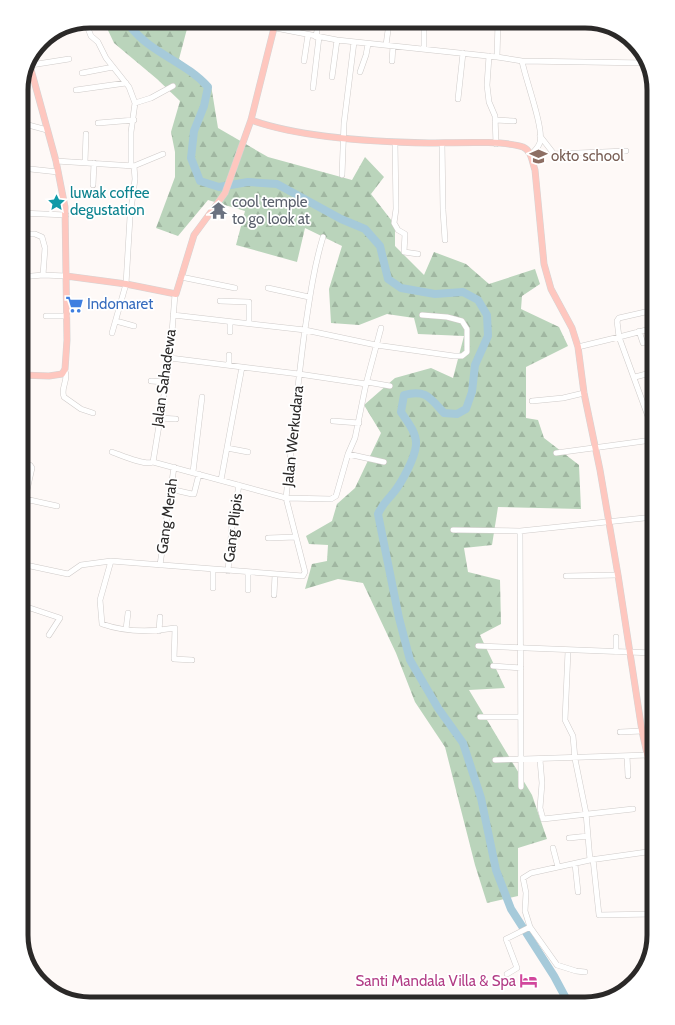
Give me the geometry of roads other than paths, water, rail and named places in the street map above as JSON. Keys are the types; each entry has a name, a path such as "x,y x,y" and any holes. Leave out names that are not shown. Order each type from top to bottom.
{"main road":[{"path":"66,276 126,284 175,294 178,292 194,235 205,218 219,203 225,193 251,120 274,28"},
{"path":"28,375 55,376 65,371 67,316 66,216 56,161 31,71"},
{"path":"251,120 267,126 343,138 395,142 496,144 520,146 529,153 535,170 544,264 547,278 572,328 578,347 584,393 609,522 642,731 647,752"}],"street":[{"path":"88,28 91,36 98,42 113,67 126,83 135,103 134,120 131,132 135,179 130,217 126,284 112,333"},
{"path":"282,28 308,35 337,40 497,56 522,61 641,63"},
{"path":"313,88 318,28"},
{"path":"386,45 388,28"},
{"path":"424,28 424,49"},
{"path":"497,56 498,28"},
{"path":"304,60 308,35"},
{"path":"332,77 337,40"},
{"path":"342,175 343,138 354,42"},
{"path":"360,72 368,44"},
{"path":"392,61 393,46"},
{"path":"458,99 463,53"},
{"path":"489,56 486,86 495,120 496,144"},
{"path":"34,64 69,59"},
{"path":"522,61 540,136 540,142 537,147 529,153"},
{"path":"82,73 113,67"},
{"path":"76,90 126,83"},
{"path":"135,103 151,98 173,86"},
{"path":"98,123 134,120"},
{"path":"495,120 514,121"},
{"path":"28,125 47,130"},
{"path":"85,162 86,134"},
{"path":"540,136 554,154 626,151"},
{"path":"395,142 396,210 394,223 398,230 405,234 404,252 418,254"},
{"path":"442,143 445,240"},
{"path":"56,161 133,165 163,154"},
{"path":"93,185 94,163"},
{"path":"28,169 58,172"},
{"path":"28,213 66,216"},
{"path":"28,234 35,234 42,237 45,248 44,275"},
{"name":"Jalan Werkudara","path":"286,498 309,297 317,254 323,237"},
{"path":"28,276 44,275 66,276"},
{"path":"182,277 234,288"},
{"path":"268,288 309,297"},
{"name":"Jalan Sahadewa","path":"153,462 170,358 172,314 175,294"},
{"path":"220,301 249,302 249,324"},
{"path":"647,312 618,318 617,321 619,337 635,377 647,416"},
{"path":"172,314 305,330 376,345 454,356 462,356 467,352 467,329 462,321 447,317 422,314"},
{"path":"46,316 67,316"},
{"path":"116,321 134,326"},
{"path":"230,322 230,332"},
{"path":"112,452 141,462 150,464 153,462 174,467 286,498 330,499 336,496 359,423 367,383 381,328"},
{"path":"578,347 647,329"},
{"path":"639,331 643,343"},
{"path":"229,355 229,365"},
{"path":"170,358 390,386"},
{"path":"221,480 242,367"},
{"path":"65,371 66,376 63,388 64,397 81,409 93,413"},
{"path":"635,377 647,374"},
{"path":"151,380 165,382"},
{"path":"532,401 563,398 584,393"},
{"path":"193,472 202,397"},
{"path":"159,418 176,419"},
{"path":"333,421 359,423"},
{"path":"556,453 647,437"},
{"path":"226,448 248,452"},
{"path":"348,454 384,462"},
{"path":"28,464 32,468 28,484"},
{"name":"Gang Merah","path":"160,565 174,467"},
{"path":"170,489 193,494 199,474"},
{"name":"Gang Plipis","path":"228,571 232,525 239,485"},
{"path":"28,565 68,574 81,565 110,561 248,573 298,576 304,575 305,572 286,498"},
{"path":"28,500 57,506"},
{"path":"453,530 520,531 647,518"},
{"path":"520,531 520,787"},
{"path":"268,538 296,537"},
{"path":"110,561 100,600 101,621 103,625 126,629 159,631 176,629 173,658 192,660"},
{"path":"213,588 214,570"},
{"path":"248,573 248,590"},
{"path":"274,595 275,574"},
{"path":"566,576 618,575"},
{"path":"28,607 60,618 49,635"},
{"path":"126,629 128,613"},
{"path":"159,631 160,617"},
{"path":"616,636 616,652"},
{"path":"478,646 568,651 647,653"},
{"path":"568,651 565,720 566,726 573,736 575,759 586,813 598,915 647,914"},
{"path":"493,666 521,668"},
{"path":"480,717 519,717"},
{"path":"620,732 642,731"},
{"path":"495,760 575,759 647,755"},
{"path":"627,756 628,776"},
{"path":"540,760 542,783 540,808 542,818 633,809"},
{"path":"569,838 588,836"},
{"path":"553,848 558,867"},
{"path":"585,972 557,965 529,927 525,911 526,893 523,878 531,874 591,859 647,852"},
{"path":"575,864 578,892"},
{"path":"507,974 517,968 506,939 529,927"}],"waterway":[{"path":"132,28 158,51 199,78 208,87 204,106 194,131 191,158 200,181 219,187 248,182 277,184 341,219 365,229 380,246 388,279 401,288 435,294 463,292 478,300 487,315 488,336 475,365 472,392 466,409 457,414 444,413 431,399 423,394 411,393 404,395 401,412 415,436 415,450 408,470 378,514 399,618 410,660 438,708 463,743 481,798 496,870 511,909 554,976 565,997"},
{"path":"640,964 642,958"}],"place":[{"name":"okto school","path":"538,156"},
{"name":"luwak coffee degustation","path":"57,202"},
{"name":"cool temple to go look at","path":"219,211"},
{"name":"Indomaret","path":"74,304"},
{"name":"Santi Mandala Villa & Spa","path":"529,981"}]}
